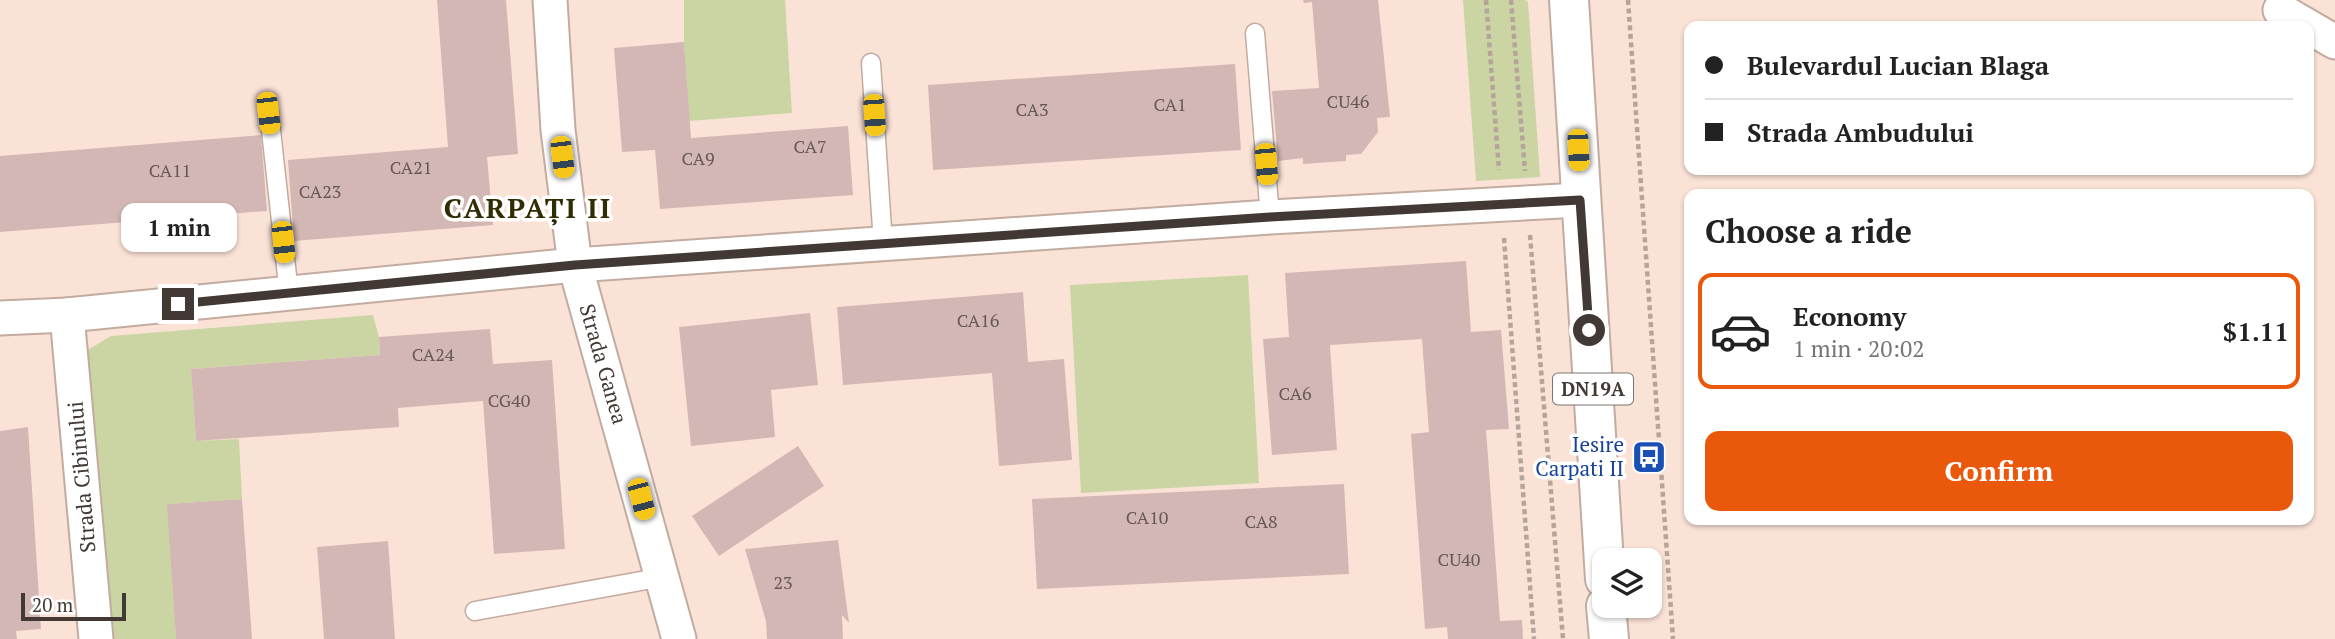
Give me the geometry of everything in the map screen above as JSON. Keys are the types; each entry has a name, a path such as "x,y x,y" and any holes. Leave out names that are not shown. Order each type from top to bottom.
{"main road":[{"name":"DN19A","path":"1569,0 1603,548"},
{"path":"1607,618 1609,639"}],"street":[{"name":"Strada Ganea","path":"550,0 558,130 575,265 679,639"},
{"path":"2280,10 2299,21"},
{"path":"2314,30 2335,42"},
{"path":"0,318 67,315 575,265 1270,217 1580,200"},
{"name":"Strada Cibinului","path":"67,315 96,639"}],"lane":[{"path":"1255,33 1270,217"},
{"path":"871,63 883,244"},
{"path":"268,113 289,294"},
{"path":"475,611 663,577"}],"path":[{"path":"1486,0 1514,203 1563,639"},
{"path":"1511,0 1514,203 1534,639"},
{"path":"1628,0 1673,639"}],"green space":[{"path":"684,0 785,0 792,113 689,121"},
{"path":"1463,0 1528,2 1540,177 1476,181"},
{"path":"1248,275 1259,483 1081,493 1070,285"},
{"path":"373,315 379,337 380,355 191,369 196,441 239,439 242,499 168,504 176,639 108,639 86,351 111,336"}],"building":[{"path":"437,0 506,0 518,154 487,157 493,225 294,241 288,160 448,147"},
{"path":"1303,0 1378,0 1390,117 1377,118 1378,132 1361,154 1346,155 1346,161 1303,164 1303,158 1278,161 1272,91 1319,88 1312,2 1304,3"},
{"path":"684,42 691,138 848,126 853,195 660,209 655,150 622,152 614,48"},
{"path":"1235,64 1241,150 933,170 928,85"},
{"path":"261,135 267,211 0,232 0,156"},
{"path":"1466,261 1471,332 1501,330 1509,429 1486,430 1500,621 1522,620 1523,639 1448,639 1447,627 1425,629 1411,434 1429,432 1422,339 1330,345 1337,450 1272,455 1263,339 1289,337 1285,273"},
{"path":"1023,292 1028,362 1064,359 1072,460 999,466 992,373 843,385 837,307"},
{"path":"810,313 818,385 771,390 775,437 691,446 679,327"},
{"path":"490,329 493,364 552,360 565,549 494,554 483,401 398,408 399,427 196,441 191,369 380,355 379,337"},
{"path":"28,427 41,629 16,631 17,639 0,639 0,431"},
{"path":"798,446 824,486 719,556 692,516"},
{"path":"1344,484 1349,574 1037,589 1032,499"},
{"path":"242,499 252,639 176,639 167,504"},
{"path":"838,540 849,623 842,615 843,639 767,639 766,621 745,549"},
{"path":"388,541 395,639 324,639 317,547"}],"place":[{"name":"Iesire Carpati II","path":"1649,457"}],"district":[{"name":"CARPAȚI II","path":"528,208"}],"route":[{"path":"178,304 575,265 1270,217 1580,200 1589,330"}]}
